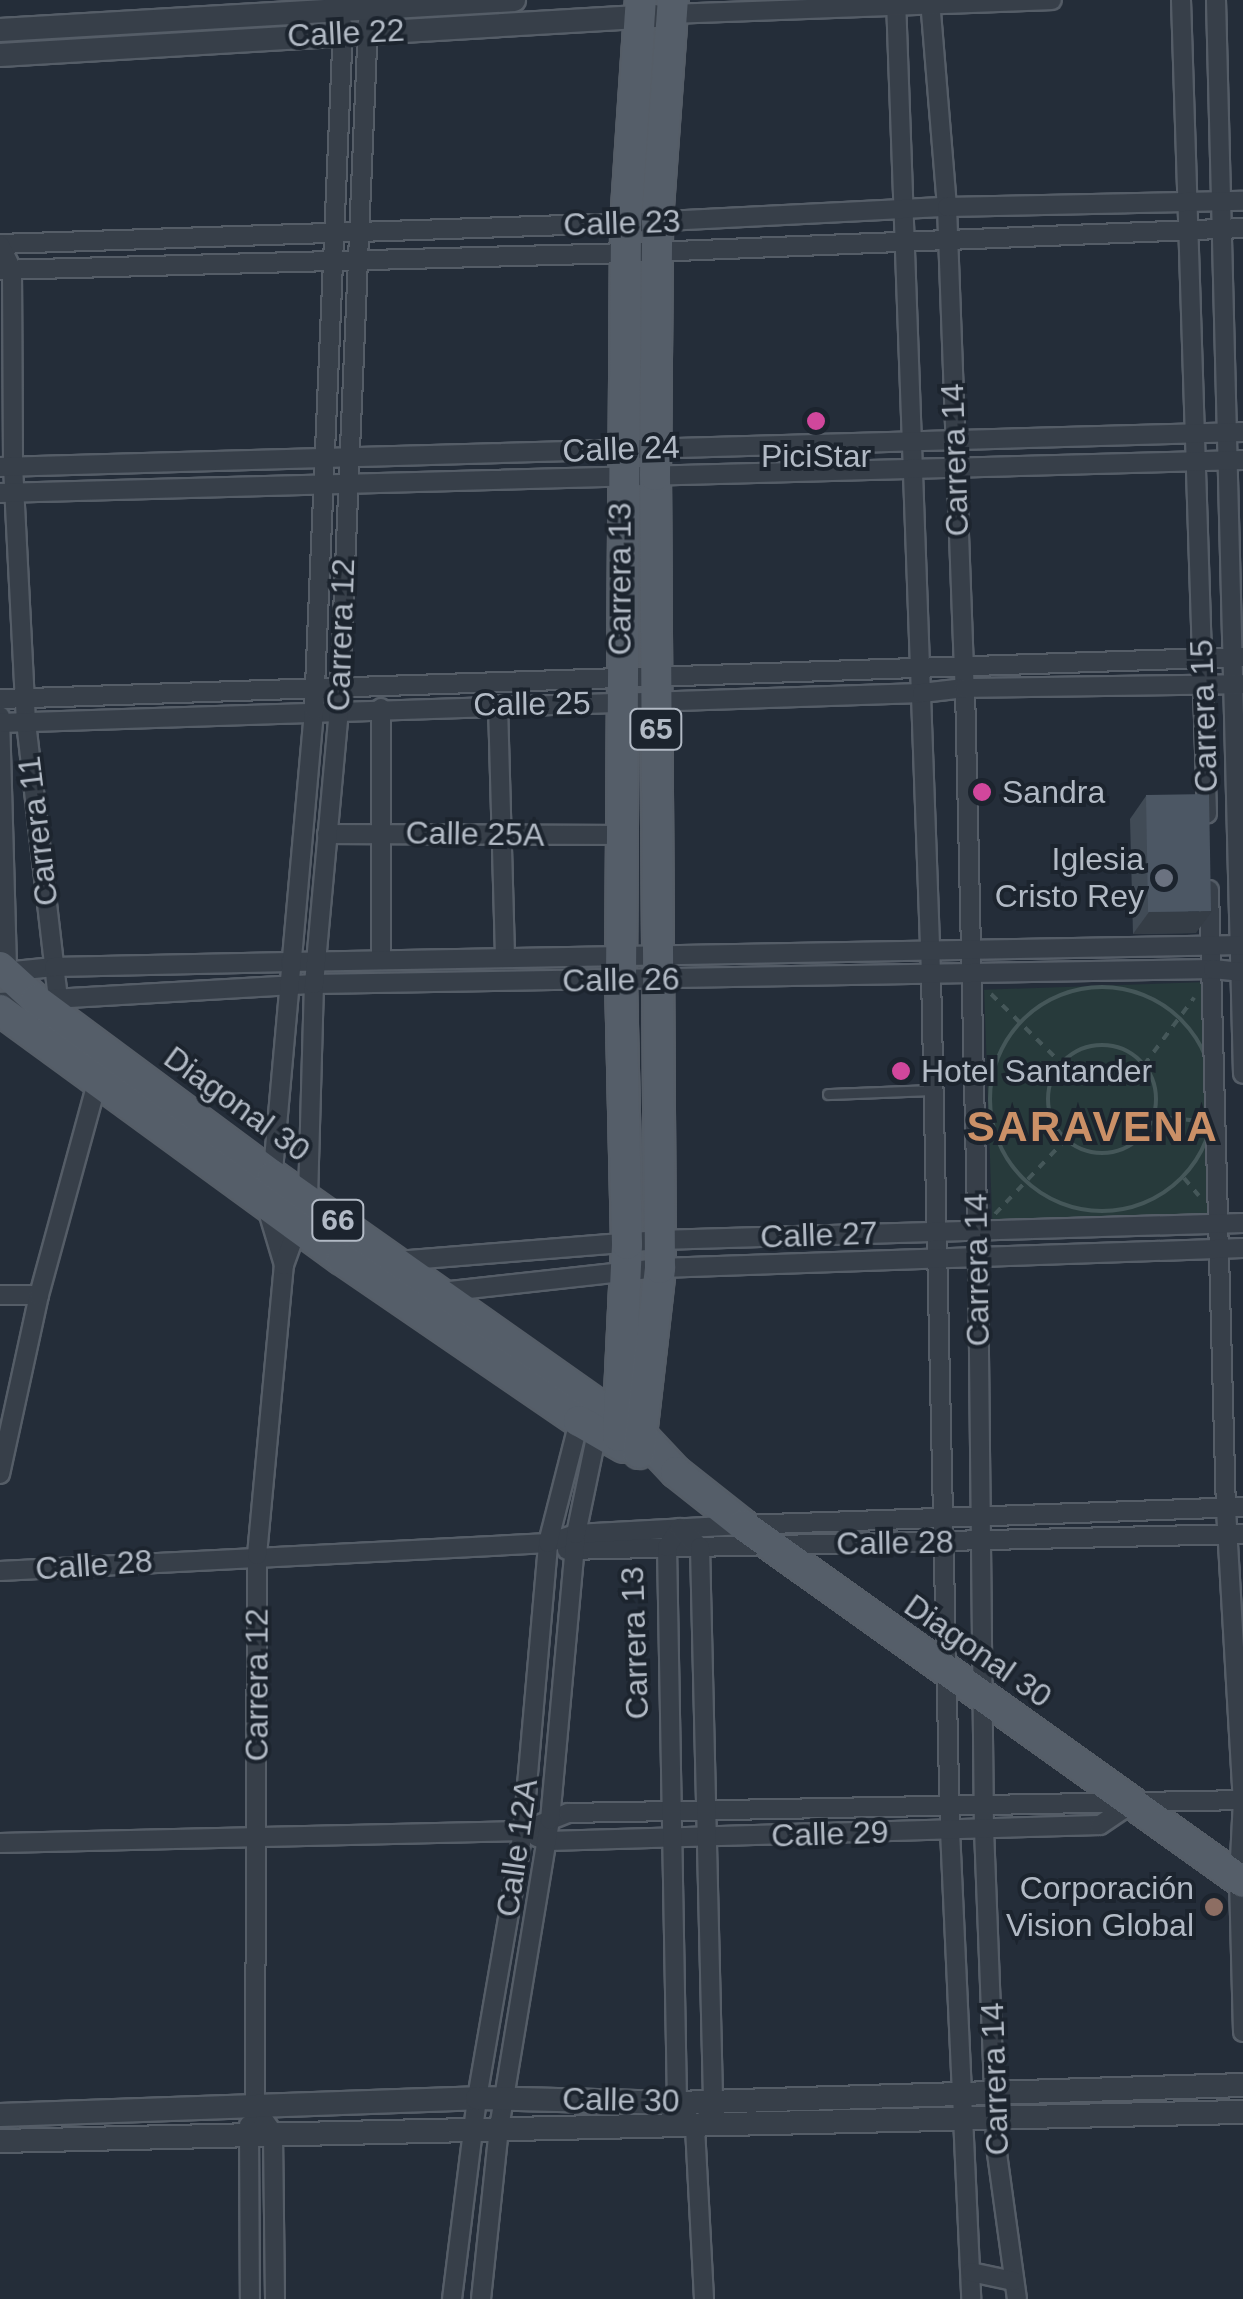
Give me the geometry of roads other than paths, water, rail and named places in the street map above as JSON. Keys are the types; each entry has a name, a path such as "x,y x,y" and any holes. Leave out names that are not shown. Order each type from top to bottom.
{"main road":[{"name":"Carrera 13","path":"610,1427 626,1259 621,968 625,690 641,462 642,237 657,8"},
{"name":"Carrera 13","path":"610,1427 660,1254 656,689 641,462"},
{"name":"Diagonal 30","path":"2,971 47,1000 270,1190 299,1229 676,1472 743,1525 1241,1880"},
{"name":"Diagonal 30","path":"0,1010 98,1080 270,1190 308,1198 440,1292 610,1427"}],"street":[{"name":"Calle 22","path":"0,54 343,33 368,13 514,0"},
{"name":"Calle 22","path":"0,30 343,4 368,13 1052,0"},
{"name":"Carrera 15","path":"1181,0 1207,826"},
{"name":"Carrera 15","path":"1216,0 1220,201 1236,432 1243,1074"},
{"name":"Carrera 14","path":"930,1 948,238 965,688 968,975 978,1231 979,1694 984,1829 998,2118 996,2146 1015,2290"},
{"name":"Carrera 14","path":"896,2 900,211 931,975 950,1830 972,2299"},
{"name":"Carrera 12","path":"250,2299 246,2134 255,2107 257,1555 284,1265 270,1190 314,710 343,4"},
{"name":"Carrera 12","path":"284,1265 308,1198 314,984 339,709 368,13"},
{"name":"Calle 23","path":"6,270 357,258 642,237 946,207 1243,201"},
{"name":"Calle 23","path":"0,244 358,230 902,240 1243,228"},
{"name":"Carrera 11","path":"0,244 6,270 7,492 26,722 54,967 47,1000"},
{"name":"Calle 24","path":"7,492 346,484 909,441 1236,432"},
{"name":"Calle 24","path":"6,467 347,456 912,468 1235,460"},
{"name":"Calle 25","path":"0,699 340,686 656,689 964,665 1239,657"},
{"name":"Calle 25","path":"656,689 922,694 965,688 1238,684"},
{"name":"Calle 25","path":"0,724 498,705 625,690"},
{"path":"498,705 505,958"},
{"path":"381,960 382,708"},
{"name":"Carrera 11","path":"0,710 2,971"},
{"name":"Calle 25A","path":"327,834 623,836"},
{"path":"1208,866 1236,1534 1243,1800 1243,2032"},
{"name":"Calle 26","path":"655,968 930,951 1241,946"},
{"name":"Calle 26","path":"2,971 505,958 621,968"},
{"name":"Calle 26","path":"0,1002 621,968 931,975 1213,969 1241,972"},
{"path":"0,1474 39,1295 98,1080"},
{"name":"Calle 27","path":"440,1292 660,1254 938,1232 1243,1222"},
{"name":"Calle 27","path":"396,1262 626,1259 660,1254 939,1259 1243,1248"},
{"path":"0,1295 39,1295"},
{"name":"Calle 12A","path":"481,2299 488,2128 477,2098 523,1831 548,1543 610,1427"},
{"name":"Calle 12A","path":"452,2299 488,2128 504,2098 548,1841 575,1543 610,1427"},
{"name":"Calle 28","path":"575,1543 680,1528 944,1515 1234,1508"},
{"name":"Carrera 13","path":"677,2102 675,1810 667,1547 680,1528 700,1547 713,2100"},
{"name":"Calle 28","path":"0,1571 548,1543 667,1547 945,1544 1236,1534"},
{"name":"Calle 29","path":"0,1843 523,1831 568,1813 1243,1800"},
{"name":"Calle 29","path":"523,1831 548,1841 1100,1825 1133,1804"},
{"name":"Calle 30","path":"0,2116 477,2098 677,2102 1243,2085"},
{"path":"696,2127 713,2100"},
{"path":"677,2102 696,2127 704,2299"},
{"path":"255,2107 273,2133 275,2299"},
{"name":"Calle 30","path":"0,2141 1243,2112"},
{"path":"971,2272 1015,2290"}],"lane":[{"path":"828,1094 934,1090"}],"place":[{"name":"PiciStar","path":"816,421"},
{"name":"Sandra","path":"982,792"},
{"name":"Iglesia Cristo Rey","path":"1164,878"},
{"name":"Hotel Santander","path":"901,1071"},
{"name":"Corporación Vision Global","path":"1214,1907"}],"district":[{"name":"SARAVENA","path":"1093,1127"}]}
